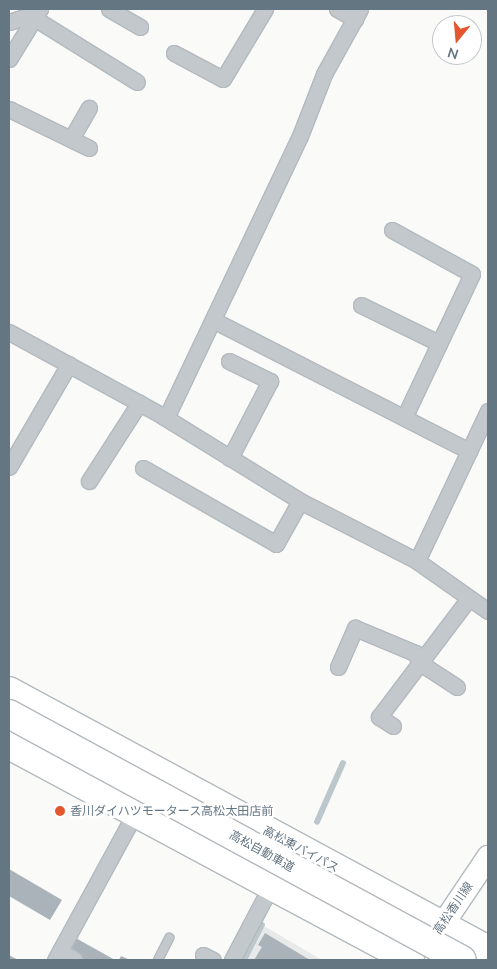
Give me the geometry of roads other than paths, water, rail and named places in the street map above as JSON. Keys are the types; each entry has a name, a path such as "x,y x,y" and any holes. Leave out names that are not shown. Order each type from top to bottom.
{"highway":[{"name":"高松東バイパス","path":"9,691 488,950"},
{"name":"高松自動車道","path":"9,714 462,960"},
{"name":"高松自動車道","path":"9,745 410,960"},
{"path":"9,762 375,960"}],"main road":[{"name":"高松香川線","path":"418,960 488,856"}],"street":[{"path":"108,9 140,27"},
{"path":"174,53 223,79 265,9"},
{"path":"166,418 300,136 324,74 358,14 337,9"},
{"path":"9,22 37,13"},
{"path":"9,59 37,13"},
{"path":"37,13 137,82"},
{"path":"71,140 89,108"},
{"path":"9,109 90,148"},
{"path":"392,230 472,274 404,418"},
{"path":"361,305 439,343"},
{"path":"213,320 469,451"},
{"path":"9,332 166,418 300,501 417,561 488,611"},
{"path":"229,361 270,381 230,458"},
{"path":"9,467 69,364"},
{"path":"89,481 139,403"},
{"path":"417,561 488,411"},
{"path":"143,468 276,544 300,501"},
{"path":"393,726 379,716 469,598"},
{"path":"338,666 355,628 415,653 420,663 457,687"},
{"path":"75,960 57,956 128,826"},
{"path":"232,960 264,900"}],"lane":[{"path":"158,960 170,938"}],"waterway":[{"path":"317,822 343,763"},
{"path":"244,960 262,925"}],"place":[{"name":"香川ダイハツモータース高松太田店前","path":"60,811"}]}
